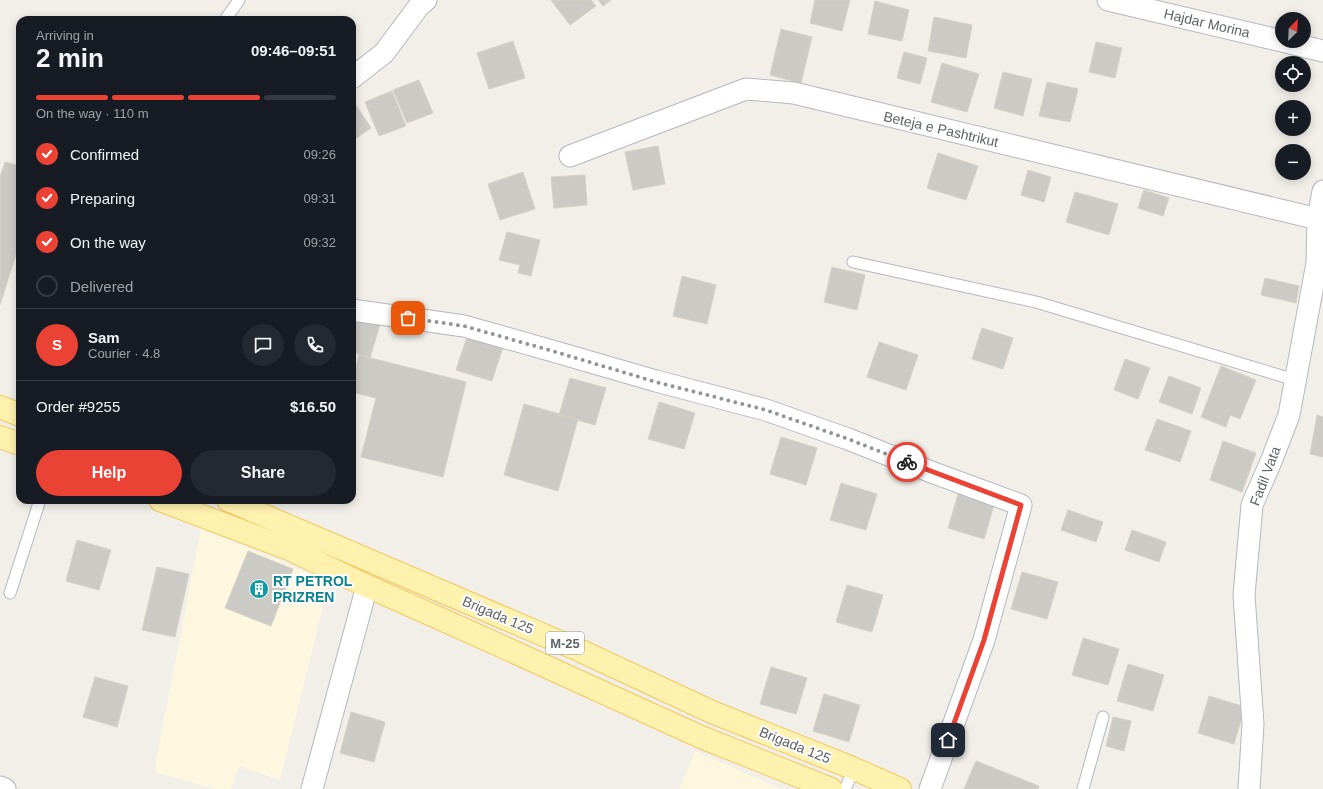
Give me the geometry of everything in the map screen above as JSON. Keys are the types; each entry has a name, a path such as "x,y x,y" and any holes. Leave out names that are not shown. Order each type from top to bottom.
{"main road":[{"path":"0,437 16,443"},
{"name":"Brigada 125","path":"171,504 289,549 367,586 701,737 831,789"},
{"name":"Brigada 125","path":"237,504 581,650 712,712 900,789"}],"street":[{"path":"356,75 384,53 419,6 426,0"},
{"name":"Hajdar Morina","path":"1108,0 1275,39"},
{"name":"Hajdar Morina","path":"1311,48 1323,51"},
{"name":"Beteja e Pashtrikut","path":"570,156 746,89 794,93 1318,219"},
{"name":"Fadil Vata","path":"1249,789 1253,724 1244,595 1252,505 1289,415 1317,263 1318,219 1323,192"},
{"path":"356,311 464,326 656,382 766,410 848,439 1021,505 984,640 930,789"},
{"path":"312,789 367,586"},
{"path":"0,787 5,789"}],"lane":[{"path":"228,16 239,0"},
{"path":"854,262 1036,302 1295,380"},
{"path":"10,593 39,504"},
{"path":"1083,789 1103,718"},
{"path":"845,789 854,769"}],"shaded area":[{"path":"201,528 329,582 280,780 239,766 231,789 215,789 154,772"},
{"path":"695,751 781,789 679,789"}],"building":[{"path":"551,0 591,0 596,6 570,25"},
{"path":"598,0 611,0 603,6"},
{"path":"815,0 850,0 842,31 810,23"},
{"path":"875,1 909,10 902,41 868,34"},
{"path":"934,17 972,25 966,58 928,51"},
{"path":"781,29 812,37 801,83 770,75"},
{"path":"513,41 525,78 489,89 477,53"},
{"path":"1096,42 1122,48 1115,78 1089,72"},
{"path":"904,52 927,58 920,84 897,78"},
{"path":"942,63 979,74 967,112 931,102"},
{"path":"1003,72 1032,79 1023,116 994,108"},
{"path":"419,80 433,113 407,123 393,90"},
{"path":"1047,82 1078,89 1070,122 1039,116"},
{"path":"392,91 406,126 379,136 365,102"},
{"path":"356,105 371,128 356,138"},
{"path":"658,146 665,184 633,190 625,152"},
{"path":"938,153 978,166 966,200 927,188"},
{"path":"5,162 16,165 16,255 0,305 0,177"},
{"path":"1028,170 1051,177 1044,202 1021,195"},
{"path":"523,172 535,209 500,220 488,184"},
{"path":"585,175 587,205 554,208 551,177"},
{"path":"1144,190 1169,198 1163,216 1138,208"},
{"path":"1075,192 1118,204 1109,235 1066,222"},
{"path":"507,232 540,240 531,276 518,273 520,265 499,260"},
{"path":"832,267 865,275 857,310 824,302"},
{"path":"682,276 716,285 707,324 673,316"},
{"path":"1265,278 1299,286 1296,303 1261,295"},
{"path":"356,313 381,321 370,358 356,353"},
{"path":"982,328 1013,338 1003,369 972,359"},
{"path":"468,334 504,344 492,381 456,370"},
{"path":"879,342 918,355 906,390 867,377"},
{"path":"359,355 466,382 443,477 361,457 376,398 356,393 356,368"},
{"path":"1125,359 1150,368 1138,399 1114,390"},
{"path":"1221,366 1256,380 1240,419 1230,415 1226,427 1201,417"},
{"path":"1169,376 1201,388 1192,414 1159,402"},
{"path":"570,378 606,388 595,425 559,415"},
{"path":"659,402 695,413 684,449 648,439"},
{"path":"524,404 578,419 558,491 504,475"},
{"path":"1317,415 1323,417 1323,457 1310,454"},
{"path":"1157,419 1191,431 1180,462 1145,450"},
{"path":"781,437 817,448 806,485 770,474"},
{"path":"1223,441 1256,453 1242,492 1210,480"},
{"path":"841,483 877,494 866,530 830,520"},
{"path":"959,491 995,502 984,539 948,528"},
{"path":"1068,510 1103,522 1096,542 1061,530"},
{"path":"1132,530 1166,542 1159,562 1125,550"},
{"path":"77,540 111,550 99,590 66,581"},
{"name":"RT PETROL PRIZREN","path":"248,551 293,569 271,626 225,608"},
{"path":"157,567 189,574 175,637 142,630"},
{"path":"1022,572 1058,582 1047,619 1011,609"},
{"path":"847,585 883,595 872,632 836,622"},
{"path":"1083,638 1119,649 1108,685 1072,675"},
{"path":"1128,664 1164,675 1153,711 1117,701"},
{"path":"771,667 807,678 796,714 760,704"},
{"path":"95,677 128,686 117,727 83,717"},
{"path":"824,694 860,705 849,742 813,731"},
{"path":"1209,696 1245,707 1234,744 1198,733"},
{"path":"351,712 385,722 374,762 340,753"},
{"path":"1113,717 1131,721 1124,751 1106,746"},
{"path":"976,761 1039,786 1038,789 964,789"}],"way so far":[{"path":"408,318 464,326 656,382 766,410 907,462"}],"place":[{"name":"RT PETROL PRIZREN","path":"259,589"}],"route":[{"path":"907,462 1021,505 984,640 948,740"}]}
